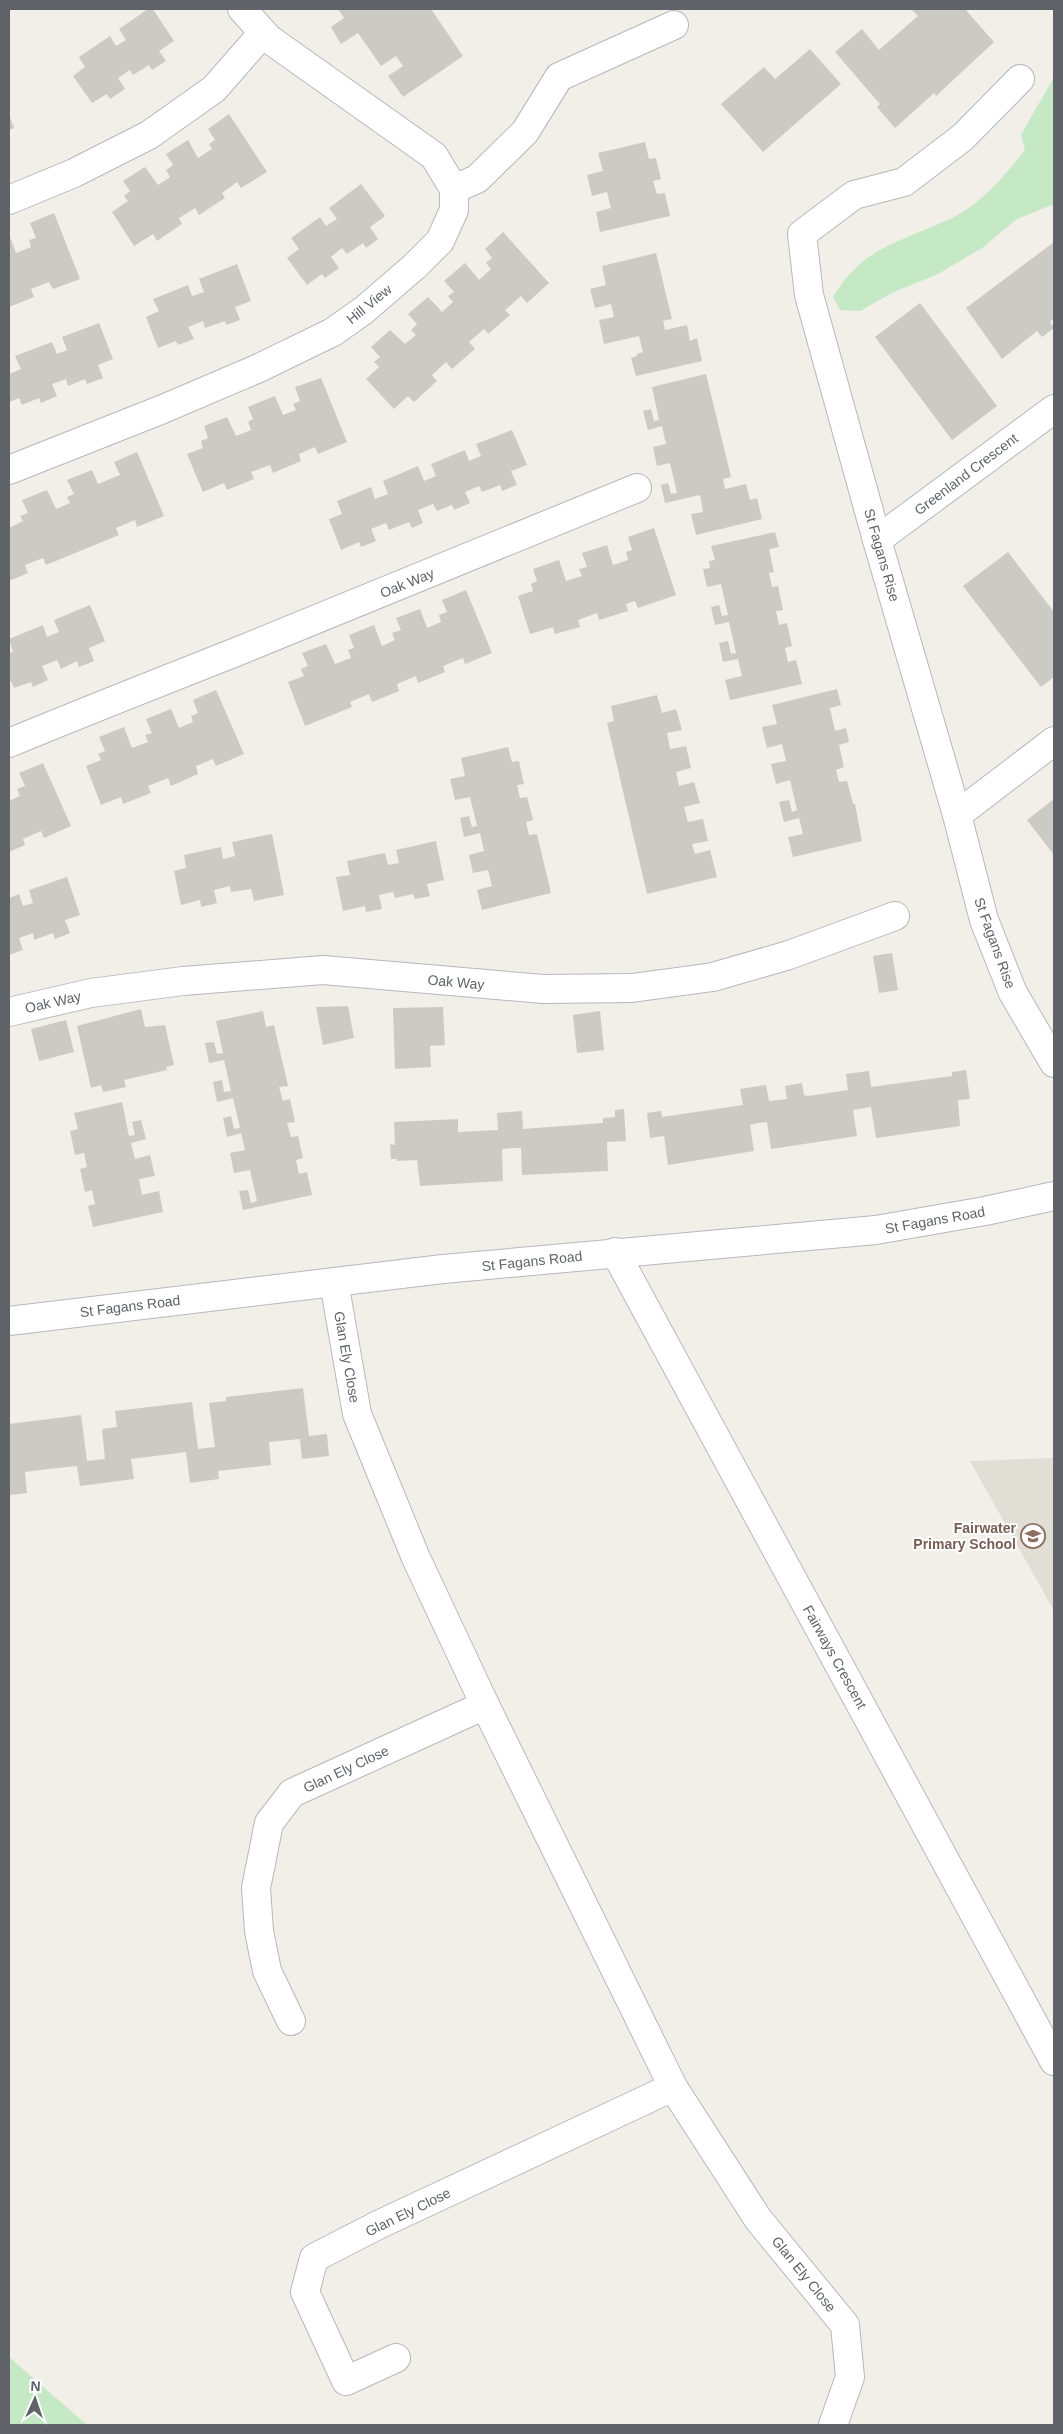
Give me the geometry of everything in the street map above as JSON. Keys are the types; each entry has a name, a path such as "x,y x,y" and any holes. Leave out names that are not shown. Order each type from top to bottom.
{"street":[{"path":"242,9 263,33 434,156 454,189 478,179 525,132 559,77 674,25"},
{"path":"9,200 74,173 149,135 214,89 263,33"},
{"name":"St Fagans Rise","path":"1020,79 963,137 904,182 854,195 802,234 810,295 877,540 958,815 984,920 1013,993 1054,1063"},
{"name":"Hill View","path":"9,470 163,409 259,368 333,332 364,310 415,266 440,241 454,210 454,189"},
{"name":"Greenland Crescent","path":"877,540 1054,408"},
{"name":"Oak Way","path":"9,743 122,695 238,651 479,554 636,488"},
{"path":"958,815 1054,741"},
{"name":"Oak Way","path":"9,1012 91,993 174,982 323,970 543,989 632,988 713,978 789,955 895,916"},
{"name":"St Fagans Road","path":"9,1321 334,1282 615,1252 876,1230 985,1211 1054,1196"},
{"name":"Fairways Crescent","path":"615,1252 1054,2061"},
{"name":"Glan Ely Close","path":"334,1282 357,1414 416,1558 485,1705 673,2087 758,2219 845,2325 850,2377 833,2425"},
{"name":"Glan Ely Close","path":"291,2021 267,1971 259,1931 256,1888 269,1823 292,1793 485,1705"},
{"name":"Glan Ely Close","path":"396,2358 346,2381 305,2292 314,2258 673,2087"}],"shaded area":[{"name":"Fairwater Primary School","path":"1054,1458 1054,1611 970,1461"}],"green space":[{"path":"1054,77 1054,204 1017,219 982,248 938,274 894,292 860,311 840,310 833,297 845,280 871,255 963,212 983,197 1001,179 1025,150 1021,135"},
{"path":"9,2357 87,2425 9,2425"}],"building":[{"path":"148,9 153,9 174,41 159,51 166,61 152,70 149,65 133,75 130,70 118,78 125,89 110,99 107,94 92,103 73,76 85,67 79,57 110,36 116,46 126,40 119,29"},
{"path":"338,9 431,9 463,56 403,97 388,76 403,66 396,56 381,66 358,33 341,44 331,27 344,18"},
{"path":"911,9 965,9 994,42 936,96 934,93 895,128 877,107 880,104 835,52 862,29 879,50 918,16"},
{"path":"810,49 841,84 763,152 721,104 764,67 775,79"},
{"path":"9,114 14,128 9,130"},
{"path":"229,114 267,172 241,188 237,182 222,193 225,198 199,215 195,208 179,218 182,224 157,241 153,234 134,246 112,212 128,201 124,196 130,191 123,181 145,167 158,185 170,177 166,170 173,165 166,154 188,140 198,158 212,149 209,144 215,140 208,129"},
{"path":"645,142 649,159 656,158 661,179 653,181 657,194 665,193 670,216 600,232 596,212 611,208 607,192 592,196 587,175 603,171 598,153"},
{"path":"361,184 385,216 370,227 378,239 366,248 363,243 347,254 342,248 331,257 339,268 325,278 322,274 307,285 287,258 299,249 291,238 320,217 326,226 337,219 329,208"},
{"path":"54,213 80,279 53,289 49,282 31,289 34,297 9,307 9,234 16,253 31,247 29,240 36,238 30,223"},
{"path":"503,232 549,283 527,303 521,296 505,310 510,315 488,334 484,329 469,342 475,349 452,369 446,362 432,375 437,381 414,402 408,396 394,409 366,379 379,367 374,362 380,357 371,347 390,330 405,344 416,335 411,330 417,324 408,314 428,297 442,312 453,302 448,296 454,292 444,281 465,263 479,280 491,269 486,263 492,258 485,249"},
{"path":"1054,242 1054,318 1050,322 1054,328 1042,337 1037,331 1002,359 966,308"},
{"path":"656,253 672,319 663,321 665,330 687,325 690,341 697,338 702,361 636,376 631,358 643,352 639,336 604,344 599,320 614,317 611,304 595,308 590,289 606,285 602,266"},
{"path":"237,264 251,301 235,307 240,320 226,325 225,321 205,328 203,321 188,327 194,339 178,345 176,341 158,348 146,317 159,311 153,299 188,285 192,296 204,292 199,279"},
{"path":"920,303 997,406 952,440 875,337"},
{"path":"99,323 113,359 98,365 103,378 87,384 85,379 68,386 66,379 52,384 57,396 41,403 39,398 22,405 19,398 9,402 9,374 21,369 15,356 52,342 57,354 67,350 62,337"},
{"path":"706,374 731,477 723,479 725,489 746,484 750,500 757,498 762,519 696,535 691,514 703,512 700,495 665,503 661,485 668,483 671,494 677,493 670,463 657,466 653,447 666,444 662,426 648,430 643,411 651,409 654,421 659,420 652,387"},
{"path":"321,378 347,442 318,454 315,447 299,454 301,461 273,473 270,465 251,472 254,479 227,490 224,483 203,492 187,454 203,448 201,441 208,438 204,426 227,417 236,436 251,430 248,422 253,419 248,407 275,396 283,415 296,410 293,404 300,401 295,387"},
{"path":"512,430 527,465 511,471 517,485 502,491 500,485 482,492 479,486 465,492 470,503 454,510 452,505 437,511 433,504 418,510 423,523 412,528 409,522 389,530 386,523 371,529 376,541 361,547 359,542 341,550 329,519 342,514 337,501 371,487 375,499 388,494 383,481 418,466 424,481 436,476 431,464 465,450 469,461 481,456 476,444"},
{"path":"137,452 164,516 137,527 135,520 116,528 119,535 46,565 43,558 25,565 28,573 9,581 9,528 23,521 20,516 28,513 22,500 47,490 56,509 70,503 67,497 74,494 67,480 92,470 98,484 120,475 114,462"},
{"path":"654,528 676,595 638,608 635,601 626,604 628,611 599,620 597,613 578,620 580,627 555,634 553,627 530,634 518,596 533,591 531,584 537,581 533,569 559,560 566,581 582,576 579,569 587,567 582,553 607,545 613,565 628,560 626,552 632,550 628,537"},
{"path":"775,532 779,547 769,549 774,572 769,573 772,587 778,586 783,610 776,611 779,625 787,623 792,646 785,648 788,662 796,660 802,684 730,700 725,680 742,676 738,659 723,662 719,643 728,641 731,654 736,653 729,622 715,625 711,607 719,605 722,616 728,615 721,584 707,587 703,569 710,568 709,561 715,560 711,546"},
{"path":"1008,552 1054,612 1054,677 1041,687 963,586"},
{"path":"466,590 492,653 465,664 463,658 443,666 445,672 418,683 416,676 397,684 399,691 372,702 369,694 350,702 352,707 305,726 288,682 304,676 301,669 308,666 302,653 326,644 335,664 351,658 348,650 354,648 349,635 374,625 382,646 395,640 392,633 401,630 396,618 420,609 427,628 441,622 439,615 447,612 442,600"},
{"path":"90,605 105,641 89,648 94,661 79,667 77,661 61,669 57,660 42,666 48,680 33,687 31,682 14,688 11,681 9,682 9,653 13,652 9,639 43,625 47,637 59,632 54,620"},
{"path":"837,689 841,705 830,708 835,731 846,728 849,742 839,745 844,767 836,770 839,782 847,781 853,804 855,804 862,841 793,857 788,837 803,834 799,818 784,822 779,802 789,800 792,812 797,810 790,780 776,784 771,764 786,761 782,744 767,748 762,727 777,724 772,705"},
{"path":"216,690 244,754 216,766 213,759 196,766 198,774 171,786 168,778 148,786 151,793 123,804 121,797 101,805 86,766 101,760 98,754 105,751 99,737 124,727 132,748 148,742 145,735 152,733 146,719 171,709 179,728 193,722 191,716 198,713 193,700"},
{"path":"657,695 662,713 676,709 682,730 667,733 670,749 686,746 691,768 676,772 679,786 694,782 700,803 684,807 688,822 703,819 708,841 692,844 695,854 710,850 717,877 647,894 607,723 614,721 611,706"},
{"path":"508,747 512,762 519,761 524,784 517,785 520,798 527,797 533,820 526,822 529,835 537,834 551,893 482,910 477,890 492,886 488,870 473,873 469,855 484,851 480,833 464,837 460,818 469,816 472,827 477,826 470,797 455,800 450,779 465,776 461,758"},
{"path":"43,763 71,826 44,838 41,831 23,839 25,845 9,852 9,801 20,796 17,789 25,786 19,773"},
{"path":"1054,799 1054,855 1027,820"},
{"path":"272,834 284,895 254,901 251,889 231,892 230,886 214,890 217,903 201,907 200,900 181,905 174,871 186,868 184,855 221,847 223,859 235,856 232,842"},
{"path":"436,841 444,880 427,884 430,896 415,899 413,894 395,898 393,892 379,895 382,909 366,912 365,906 343,911 336,877 350,875 347,861 385,853 388,865 399,863 396,850"},
{"path":"67,877 80,915 65,920 70,933 55,939 53,933 34,940 33,933 19,938 23,950 9,955 9,898 19,894 23,906 33,903 29,890"},
{"path":"892,953 898,990 879,993 873,956"},
{"path":"348,1006 354,1038 323,1045 316,1007"},
{"path":"443,1007 445,1045 430,1046 431,1067 395,1069 393,1008"},
{"path":"141,1009 145,1027 165,1025 174,1065 166,1067 167,1070 124,1080 126,1087 103,1092 101,1085 91,1088 77,1026"},
{"path":"263,1011 266,1027 274,1025 288,1086 279,1087 283,1101 290,1099 295,1122 287,1123 291,1137 298,1136 303,1158 296,1160 299,1174 307,1172 312,1195 243,1210 239,1191 248,1190 251,1203 257,1201 250,1170 234,1173 230,1153 245,1150 241,1133 227,1137 223,1118 231,1116 234,1129 240,1128 233,1098 217,1102 213,1082 222,1080 224,1092 231,1091 224,1060 209,1063 205,1043 214,1042 217,1054 223,1053 216,1021"},
{"path":"600,1011 604,1050 577,1053 573,1015"},
{"path":"66,1020 74,1052 39,1061 31,1029"},
{"path":"966,1070 970,1099 958,1100 960,1126 876,1138 871,1107 853,1110 857,1136 771,1149 767,1122 758,1123 750,1125 754,1151 668,1165 664,1136 650,1138 647,1113 661,1111 662,1117 743,1105 740,1089 766,1085 769,1101 787,1099 785,1086 802,1083 804,1095 808,1096 848,1090 846,1074 869,1071 871,1087 952,1076 952,1072"},
{"path":"122,1102 129,1136 135,1135 132,1122 141,1120 146,1139 131,1143 135,1159 150,1155 155,1176 139,1179 142,1195 159,1191 163,1212 93,1227 88,1206 95,1204 92,1190 85,1192 80,1169 87,1167 84,1153 75,1155 70,1131 78,1129 74,1113"},
{"path":"624,1109 626,1141 607,1142 608,1171 522,1175 521,1148 512,1148 502,1149 503,1181 420,1186 417,1160 397,1161 397,1159 391,1159 390,1144 395,1145 394,1122 458,1119 458,1132 498,1130 497,1113 522,1111 523,1129 603,1123 603,1118 615,1117 615,1110"},
{"path":"303,1388 309,1436 327,1434 329,1456 302,1459 300,1439 269,1442 271,1465 218,1471 219,1479 190,1483 186,1452 131,1459 134,1479 80,1486 77,1466 25,1472 27,1493 9,1495 9,1424 81,1415 87,1461 105,1459 102,1429 117,1427 115,1411 192,1402 198,1449 215,1447 209,1403 226,1401 226,1397"}],"place":[{"name":"Fairwater Primary School","path":"1033,1536"}]}
